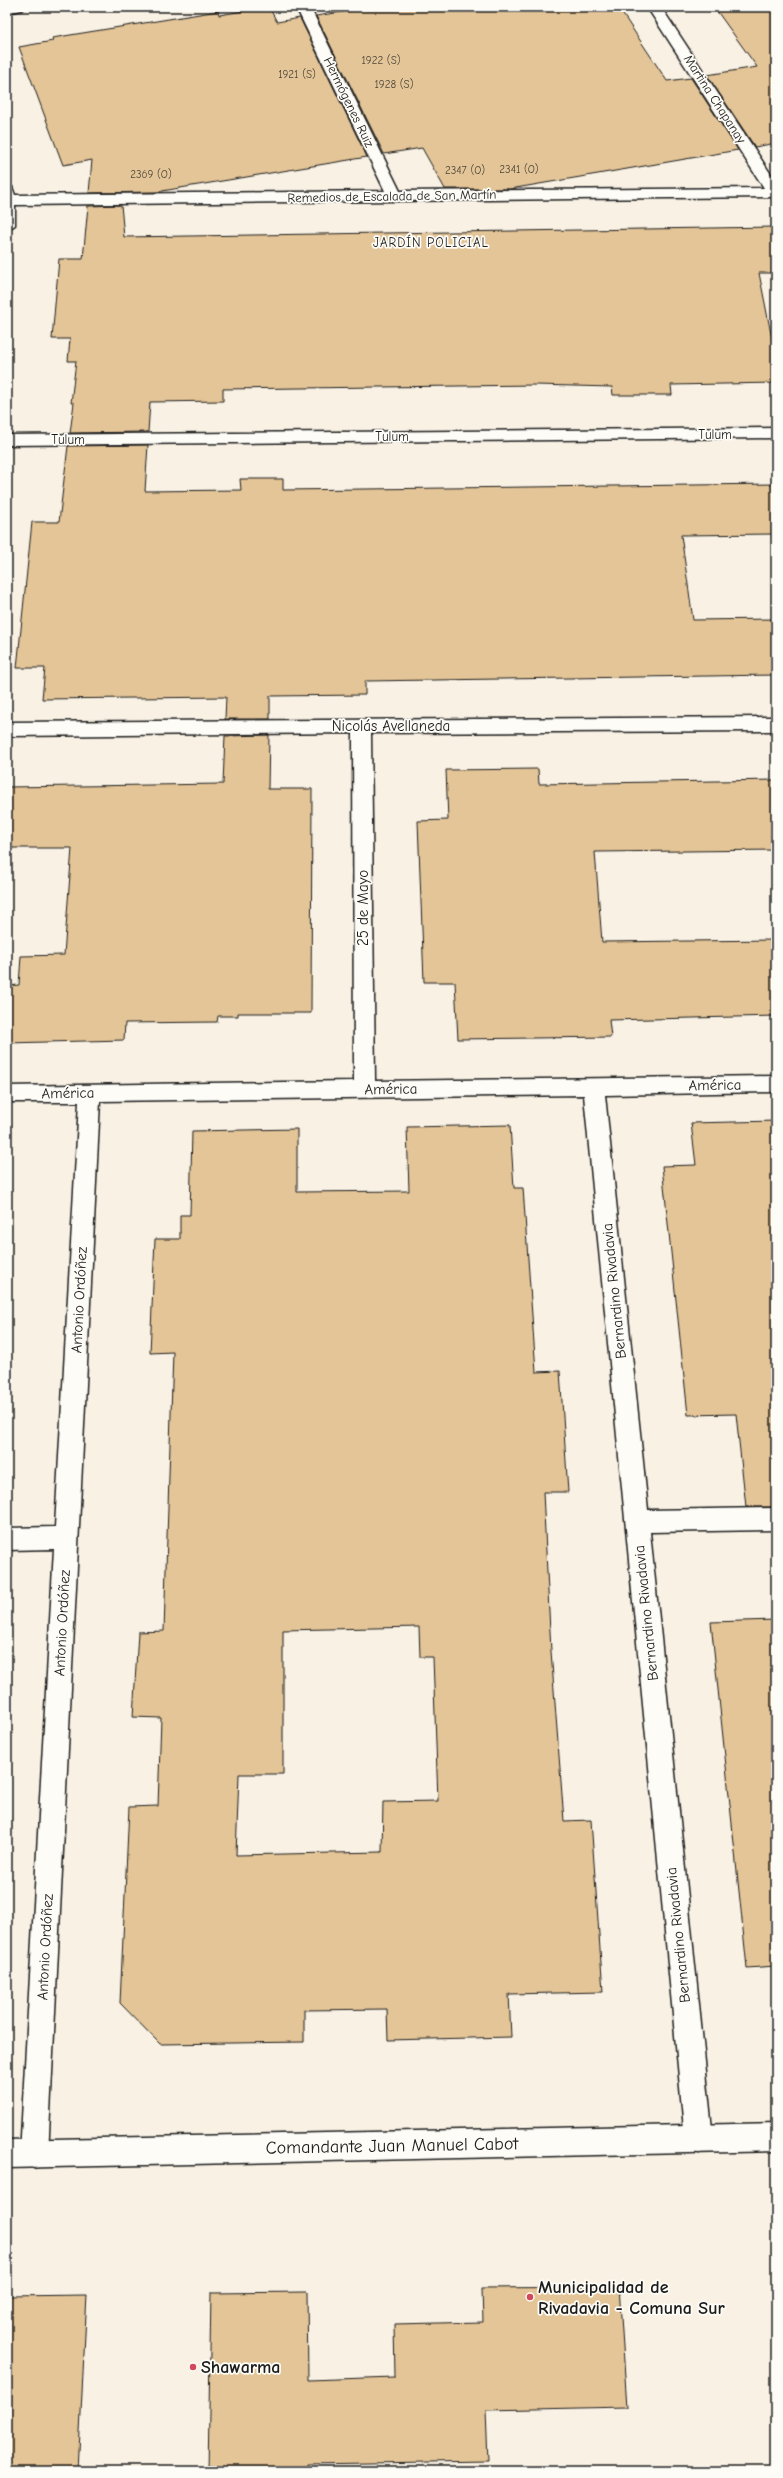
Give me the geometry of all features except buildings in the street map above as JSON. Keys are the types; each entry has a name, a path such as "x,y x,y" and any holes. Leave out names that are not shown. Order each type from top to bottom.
{"street":[{"path":"7,8 17,7"},
{"name":"Hermógenes Ruiz","path":"303,7 395,196"},
{"name":"Martina Chapanay","path":"654,7 776,192"},
{"name":"Remedios de Escalada de San Martín","path":"7,195 395,196 776,192"},
{"path":"7,195 7,225"},
{"name":"Tulum","path":"7,440 776,433"},
{"name":"Nicolás Avellaneda","path":"7,729 776,724"},
{"name":"25 de Mayo","path":"362,726 365,1089"},
{"name":"América","path":"7,1094 776,1084"},
{"name":"Bernardino Rivadavia","path":"594,1087 699,2139"},
{"name":"Antonio Ordóñez","path":"34,2154 90,1093"},
{"path":"637,1521 776,1519"},
{"path":"7,1539 66,1538"},
{"name":"Comandante Juan Manuel Cabot","path":"7,2154 776,2137"}],"place":[{"name":"Municipalidad de Rivadavia - Comuna Sur","path":"530,2297"},
{"name":"Shawarma","path":"193,2367"}],"district":[{"name":"JARDÍN POLICIAL","path":"431,242"}]}
